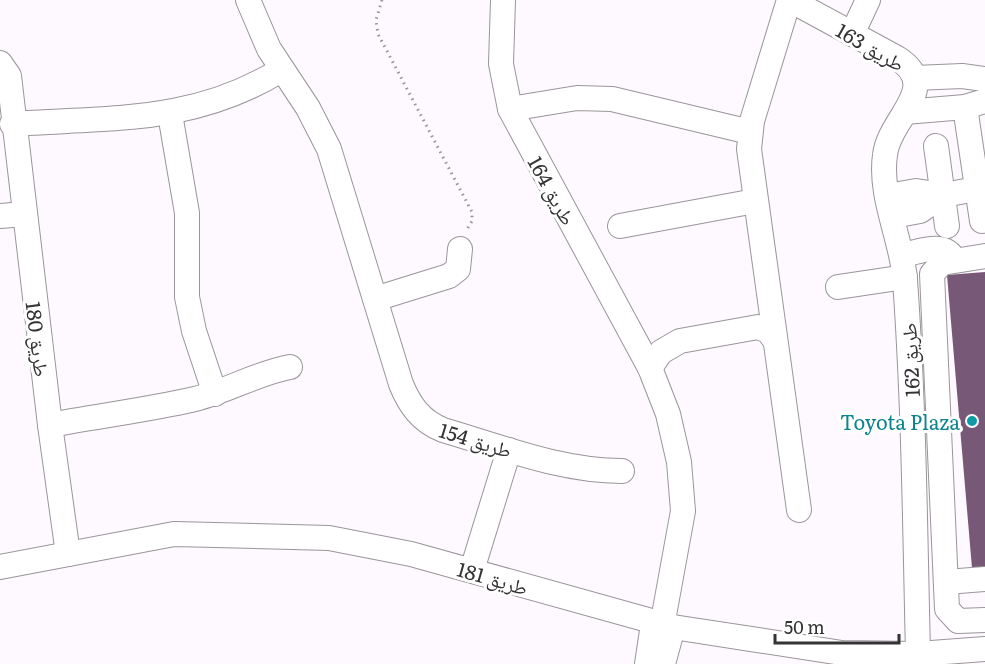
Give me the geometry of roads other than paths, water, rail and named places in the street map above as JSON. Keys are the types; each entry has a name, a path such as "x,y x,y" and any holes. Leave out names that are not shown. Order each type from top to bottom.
{"street":[{"name":"طريق 154","path":"248,0 259,28 281,69 308,108 329,149 401,384 416,412 433,426 509,450 577,468 622,471"},
{"name":"طريق 164","path":"503,0 501,64 510,110 650,368 675,438 683,499 681,535 662,626"},
{"path":"790,0 750,132 750,166 799,510"},
{"name":"طريق 163","path":"790,0 904,63 915,78"},
{"path":"852,34 868,0"},
{"name":"طريق 180","path":"0,63 9,76 12,124 68,554"},
{"path":"12,124 170,114 227,98 281,69"},
{"path":"915,78 977,75"},
{"name":"طريق 162","path":"915,78 914,96 897,122 886,146 884,171 903,266 915,527 918,654"},
{"path":"510,110 577,98 612,99 750,132"},
{"path":"905,112 978,106 977,189 982,221"},
{"path":"170,114 187,213 187,297 194,330 215,394"},
{"path":"936,146 947,226"},
{"path":"890,206 920,212 943,195 977,189"},
{"path":"620,226 755,201"},
{"path":"0,216 24,214"},
{"path":"838,286 903,266 941,248 948,251 954,260"},
{"path":"375,299 449,276 458,269 460,249"},
{"path":"985,256 954,260 937,266 932,274 947,609 953,618 964,621 985,620"},
{"path":"650,368 661,352 680,341 758,327 768,331 774,339"},
{"path":"50,424 215,394 268,373 290,367"},
{"path":"472,570 509,450"},
{"path":"915,527 944,525"},
{"name":"طريق 181","path":"0,567 174,534 329,538 411,554 662,626 786,654 918,654 985,649"},
{"path":"946,582 985,579"},
{"path":"647,664 662,626"},
{"path":"662,626 663,664"}],"place":[{"name":"Toyota Plaza","path":"972,421"}]}
